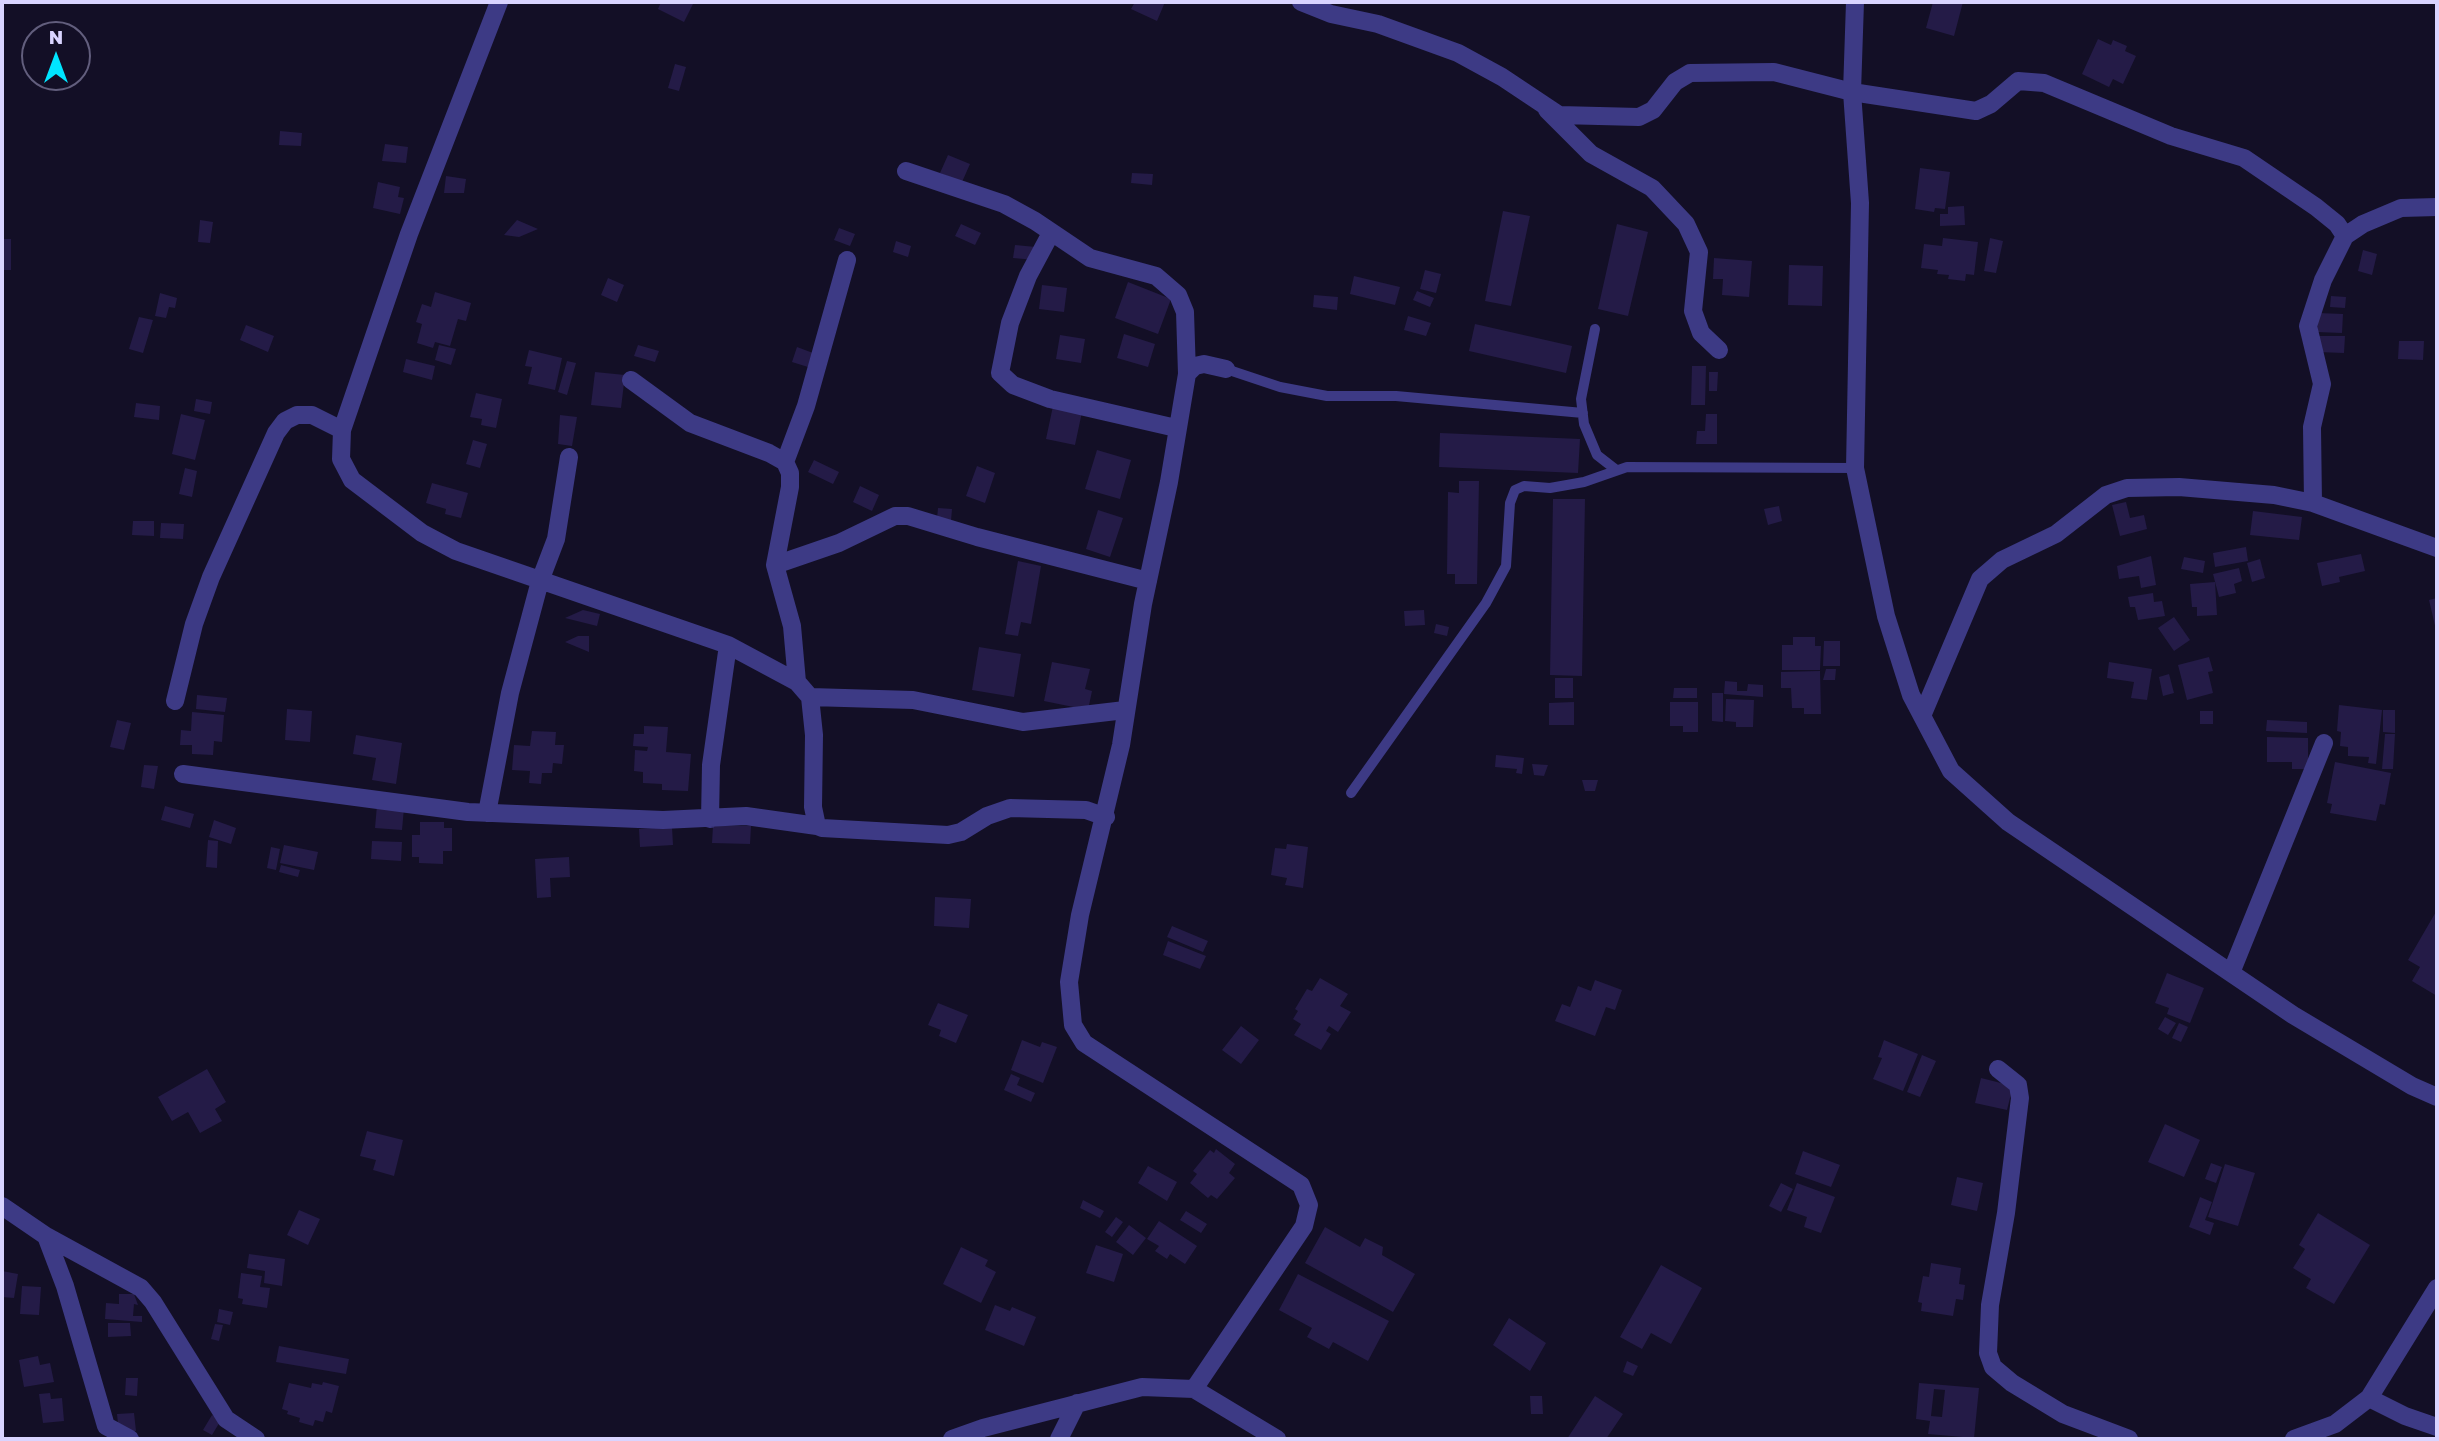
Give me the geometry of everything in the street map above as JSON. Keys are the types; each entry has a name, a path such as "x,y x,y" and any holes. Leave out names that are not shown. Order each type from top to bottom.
{"street":[{"path":"499,2 409,234 342,430 341,460 352,480 382,504 422,533 456,551 728,645 797,682 810,697 814,735 813,807 817,826"},
{"path":"1301,2 1331,14 1378,24 1458,54 1502,77 1544,108 1591,154 1652,188 1686,225 1699,252 1693,311 1701,333 1719,351"},
{"path":"1855,2 1852,92 1860,203 1855,468 1886,616 1911,695 1951,771 1978,798 2293,1015 2412,1086 2437,1097"},
{"path":"1544,108 1559,115 1639,117 1653,110 1675,82 1690,73 1774,72 1852,92 1976,111 1991,104 2018,81 2044,83 2171,136 2209,150 2244,158 2316,206 2337,223 2345,236"},
{"path":"906,171 1004,204 1090,258 1156,276 1178,295 1185,312 1187,374 1169,482 1147,581 1106,817 1080,915 1069,982 1073,1026 1084,1043 1301,1185 1310,1205 1304,1226 1194,1389"},
{"path":"2313,503 2312,427 2322,384 2307,335 2323,280 2345,236 2363,224 2401,208 2437,207"},
{"path":"1051,233 1028,276 1010,323 1000,373 1013,385 1050,399 1176,428"},
{"path":"785,462 806,406 847,260"},
{"path":"1187,374 1195,366 1204,363 1226,369"},
{"path":"631,380 690,423 769,453 785,462 790,472 790,486 775,565 792,626 797,682"},
{"path":"175,701 194,624 211,577 276,433 285,421 297,415 312,415 342,430"},
{"path":"487,813 510,692 540,581 556,540 569,457"},
{"path":"1922,716 1980,579 2002,560 2056,534 2106,495 2127,488 2179,486 2313,503 2437,548"},
{"path":"775,565 839,543 895,516 908,516 977,537 1147,581"},
{"path":"710,819 712,753 728,645"},
{"path":"810,697 913,700 1023,722 1125,710"},
{"path":"2231,973 2323,743"},
{"path":"183,774 430,809 663,820 746,816 848,831 948,835 961,832 986,816 1010,808 1086,810 1106,817"},
{"path":"1998,1069 2018,1086 2020,1098 2006,1213 1990,1306 1988,1353 1993,1367 2063,1414 2129,1439"},
{"path":"2,1206 46,1236 141,1288 153,1302 226,1419 239,1434 256,1439"},
{"path":"46,1236 65,1286 106,1426 130,1439"},
{"path":"2294,1439 2335,1424 2369,1398 2437,1288"},
{"path":"952,1439 1142,1387 1194,1389 1277,1439"},
{"path":"2369,1398 2405,1416 2437,1427"},
{"path":"1059,1439 1077,1403"}],"lane":[{"path":"1595,329 1586,365 1583,414 1591,446 1597,455 1615,469"},
{"path":"1226,369 1280,387 1326,396 1396,396 1583,414"},
{"path":"1351,793 1400,728 1493,591 1506,566 1510,503 1516,490 1524,486 1550,488 1584,482 1615,469 1855,468"}],"building":[{"path":"661,2 694,2 684,22 658,9"},
{"path":"1135,2 1165,2 1157,21 1131,9"},
{"path":"1933,2 1963,2 1954,36 1926,28"},
{"path":"2098,39 2111,45 2113,40 2127,46 2125,51 2136,56 2123,84 2113,79 2109,87 2082,74"},
{"path":"675,64 686,67 679,91 668,88"},
{"path":"280,131 302,133 301,146 279,145"},
{"path":"385,144 408,147 406,163 382,161"},
{"path":"948,155 970,164 962,182 940,173"},
{"path":"1920,168 1950,172 1945,209 1935,208 1934,212 1915,209"},
{"path":"1132,173 1153,174 1152,185 1131,183"},
{"path":"446,176 466,179 464,193 444,193"},
{"path":"378,182 400,187 398,197 404,198 400,214 373,208"},
{"path":"1964,206 1965,225 1940,226 1940,214 1948,214 1948,207"},
{"path":"1503,211 1530,216 1511,306 1485,301"},
{"path":"200,220 213,222 210,243 198,242"},
{"path":"517,220 538,229 519,237 504,235"},
{"path":"961,224 981,233 975,245 955,236"},
{"path":"1617,224 1648,232 1628,316 1598,309"},
{"path":"839,228 855,234 850,246 834,240"},
{"path":"1943,238 1978,242 1974,275 1966,274 1965,281 1948,279 1949,275 1937,274 1938,270 1921,268 1924,244 1942,246"},
{"path":"1990,238 2003,241 1996,273 1984,271"},
{"path":"2,239 11,239 11,270 2,270"},
{"path":"896,241 911,246 908,257 893,252"},
{"path":"1015,245 1036,247 1035,260 1013,258"},
{"path":"2363,250 2377,254 2372,275 2358,271"},
{"path":"1714,258 1752,261 1749,297 1722,295 1723,279 1713,279"},
{"path":"1789,265 1823,266 1822,306 1788,305"},
{"path":"1425,270 1441,274 1436,293 1420,289"},
{"path":"1354,276 1400,287 1395,305 1350,294"},
{"path":"608,278 624,285 617,302 601,295"},
{"path":"1128,282 1171,299 1158,334 1115,318"},
{"path":"1042,285 1067,288 1064,312 1039,309"},
{"path":"1417,291 1434,298 1430,307 1413,300"},
{"path":"435,292 471,303 466,321 458,319 450,346 435,342 433,348 417,343 422,324 416,322 422,304 431,307"},
{"path":"160,293 177,298 175,308 169,307 166,318 155,316"},
{"path":"1314,295 1338,297 1337,310 1313,307"},
{"path":"2331,296 2346,297 2345,308 2330,307"},
{"path":"2318,313 2343,314 2342,333 2317,332"},
{"path":"1408,316 1431,323 1426,336 1404,330"},
{"path":"139,317 153,320 143,353 129,349"},
{"path":"1475,324 1572,346 1566,373 1469,351"},
{"path":"246,325 274,336 268,352 240,340"},
{"path":"1124,334 1155,344 1148,367 1117,358"},
{"path":"1060,335 1085,339 1081,363 1056,359"},
{"path":"2319,336 2345,336 2344,353 2318,352"},
{"path":"2399,341 2424,341 2423,360 2398,359"},
{"path":"439,345 456,349 451,365 435,360"},
{"path":"638,345 659,351 655,362 634,356"},
{"path":"797,347 813,353 808,367 792,362"},
{"path":"529,350 562,358 555,390 528,384 532,367 525,366"},
{"path":"406,359 435,366 432,380 403,372"},
{"path":"567,361 576,363 567,395 558,392"},
{"path":"1692,366 1706,366 1705,405 1691,405"},
{"path":"595,372 625,375 621,408 591,405"},
{"path":"1709,372 1718,372 1717,391 1709,391"},
{"path":"476,393 502,399 496,428 481,425 482,419 470,417"},
{"path":"196,399 212,402 210,414 194,411"},
{"path":"136,403 160,406 159,420 134,417"},
{"path":"1053,406 1082,412 1075,445 1046,439"},
{"path":"181,414 205,420 195,460 172,454"},
{"path":"1706,414 1717,414 1717,444 1696,444 1697,431 1705,431"},
{"path":"560,415 577,417 572,446 558,444"},
{"path":"1440,433 1580,439 1578,473 1439,467"},
{"path":"473,440 487,444 480,468 466,464"},
{"path":"1097,450 1131,460 1120,499 1085,489"},
{"path":"814,460 839,472 833,484 808,472"},
{"path":"977,466 995,473 985,503 966,496"},
{"path":"185,468 197,471 192,497 179,494"},
{"path":"1459,481 1479,481 1477,584 1455,584 1455,574 1447,574 1448,492 1459,493"},
{"path":"432,483 468,493 461,518 445,514 446,509 426,503"},
{"path":"860,486 879,495 872,511 853,502"},
{"path":"1553,499 1585,499 1582,676 1550,675"},
{"path":"2126,502 2130,518 2144,515 2147,529 2120,536 2112,505"},
{"path":"1779,506 1782,521 1768,525 1764,509"},
{"path":"938,508 952,509 951,521 937,519"},
{"path":"1098,510 1123,518 1110,557 1086,549"},
{"path":"2253,511 2302,517 2299,540 2250,535"},
{"path":"133,521 154,521 154,536 132,535"},
{"path":"161,523 184,524 183,539 160,538"},
{"path":"2246,547 2248,561 2215,567 2213,553"},
{"path":"2361,554 2365,571 2339,577 2340,582 2322,586 2317,563"},
{"path":"2151,556 2156,585 2141,588 2139,576 2119,579 2117,566"},
{"path":"2184,557 2205,561 2203,573 2181,569"},
{"path":"2260,559 2265,578 2252,582 2247,563"},
{"path":"1018,561 1041,566 1031,624 1021,622 1018,636 1005,634"},
{"path":"2239,568 2242,581 2234,584 2236,593 2219,597 2213,574"},
{"path":"2215,582 2217,615 2197,616 2197,607 2192,607 2190,584"},
{"path":"2153,593 2154,602 2162,601 2165,616 2138,620 2135,607 2130,607 2128,597"},
{"path":"2437,598 2437,630 2436,630 2429,600"},
{"path":"583,610 600,614 597,626 565,618"},
{"path":"1424,610 1425,625 1405,626 1404,611"},
{"path":"2174,617 2190,640 2174,651 2158,628"},
{"path":"1436,624 1449,627 1447,636 1434,633"},
{"path":"578,636 589,636 589,652 565,642"},
{"path":"1793,637 1815,637 1815,646 1821,646 1820,670 1782,670 1782,645 1793,645"},
{"path":"1824,641 1840,641 1840,666 1823,666"},
{"path":"979,647 1021,654 1014,697 972,690"},
{"path":"2209,657 2213,671 2208,672 2213,693 2187,700 2178,665"},
{"path":"1052,662 1090,669 1085,689 1092,691 1088,710 1044,701"},
{"path":"2109,662 2152,669 2147,700 2131,698 2134,682 2107,678"},
{"path":"1826,669 1836,669 1835,680 1823,680"},
{"path":"1820,671 1821,714 1804,714 1804,708 1792,708 1791,688 1781,688 1781,672"},
{"path":"2169,674 2174,693 2163,696 2159,677"},
{"path":"1555,678 1573,678 1573,698 1555,698"},
{"path":"1725,681 1737,682 1737,691 1747,691 1748,684 1763,685 1763,697 1724,694"},
{"path":"1674,688 1697,688 1697,698 1673,698"},
{"path":"1712,693 1723,693 1723,722 1712,721"},
{"path":"197,695 227,698 225,712 196,709"},
{"path":"1726,699 1754,700 1753,727 1736,727 1736,722 1725,721"},
{"path":"1574,702 1574,725 1549,725 1549,703"},
{"path":"1670,702 1698,702 1698,732 1683,732 1683,726 1670,726"},
{"path":"2339,705 2382,710 2376,764 2368,763 2369,757 2348,756 2348,747 2340,746 2341,732 2337,731"},
{"path":"287,709 312,711 310,742 285,740"},
{"path":"2383,710 2395,710 2395,733 2383,732"},
{"path":"2200,711 2213,711 2213,724 2200,724"},
{"path":"192,712 224,715 222,742 214,741 213,755 192,754 192,745 180,745 181,730 191,731"},
{"path":"117,720 131,723 124,750 110,747"},
{"path":"2267,720 2307,722 2307,733 2266,731"},
{"path":"644,726 668,727 666,752 691,754 688,791 662,790 662,784 643,783 643,772 634,771 635,750 647,751 648,747 633,746 634,734 644,734"},
{"path":"532,731 556,732 555,745 564,745 562,764 553,763 552,773 542,773 541,784 529,783 530,771 512,770 514,745 530,746"},
{"path":"2385,734 2395,734 2393,769 2382,769"},
{"path":"356,735 402,743 396,784 372,780 376,758 353,754"},
{"path":"2267,737 2308,738 2308,769 2292,769 2292,762 2267,762"},
{"path":"1496,755 1524,758 1522,774 1516,773 1517,769 1495,767"},
{"path":"2335,762 2391,773 2385,805 2380,804 2376,821 2330,813 2332,804 2327,803"},
{"path":"1532,764 1548,765 1544,776 1534,775"},
{"path":"144,765 158,766 154,789 141,787"},
{"path":"1582,780 1598,780 1595,791 1585,791"},
{"path":"377,805 404,808 402,830 375,828"},
{"path":"165,806 194,814 190,828 161,820"},
{"path":"214,820 236,828 231,844 209,837"},
{"path":"420,822 444,822 444,828 452,828 452,851 443,851 443,864 419,863 419,857 412,857 412,835 420,835"},
{"path":"713,826 751,826 750,844 712,843"},
{"path":"672,827 673,845 640,847 639,829"},
{"path":"208,840 218,841 217,868 206,867"},
{"path":"372,841 402,842 401,861 371,859"},
{"path":"1287,844 1308,847 1303,888 1285,885 1287,878 1271,875 1275,848 1286,849"},
{"path":"284,845 318,852 314,870 280,863"},
{"path":"271,847 280,849 276,870 267,868"},
{"path":"569,857 570,877 550,878 551,897 537,898 535,859"},
{"path":"281,865 300,870 298,877 279,872"},
{"path":"935,897 971,899 969,928 934,926"},
{"path":"2437,910 2437,996 2412,981 2420,967 2408,960"},
{"path":"1172,926 1208,941 1203,952 1167,937"},
{"path":"1168,941 1206,956 1200,969 1163,955"},
{"path":"2167,973 2204,988 2190,1023 2167,1014 2169,1008 2155,1003"},
{"path":"1320,978 1348,994 1340,1006 1351,1012 1338,1032 1329,1026 1326,1031 1331,1034 1321,1050 1294,1035 1301,1024 1293,1019 1298,1011 1295,1009 1307,989 1312,991"},
{"path":"1595,980 1622,990 1615,1010 1606,1007 1595,1036 1555,1021 1562,1004 1570,1007 1578,986 1591,991"},
{"path":"938,1003 968,1015 956,1043 939,1036 941,1030 928,1025"},
{"path":"2165,1017 2176,1023 2168,1035 2158,1029"},
{"path":"2179,1023 2188,1027 2181,1042 2172,1038"},
{"path":"1241,1026 1259,1040 1241,1064 1222,1050"},
{"path":"1022,1040 1040,1047 1042,1042 1057,1047 1043,1083 1011,1070"},
{"path":"1884,1040 1918,1054 1903,1091 1873,1079 1882,1058 1878,1057"},
{"path":"1922,1055 1936,1061 1920,1097 1907,1092"},
{"path":"207,1069 226,1102 215,1109 222,1121 200,1133 188,1112 172,1121 158,1097"},
{"path":"1011,1074 1020,1078 1017,1085 1035,1093 1031,1102 1004,1090"},
{"path":"1981,1078 2013,1086 2007,1110 1975,1103"},
{"path":"2165,1124 2200,1140 2184,1177 2148,1162"},
{"path":"367,1131 403,1140 394,1176 373,1170 376,1160 360,1156"},
{"path":"1216,1149 1235,1164 1229,1173 1235,1178 1217,1199 1211,1195 1208,1198 1190,1183 1197,1174 1193,1171 1210,1150 1214,1153"},
{"path":"1803,1151 1840,1165 1831,1187 1795,1174"},
{"path":"2211,1163 2222,1167 2216,1183 2205,1179"},
{"path":"2225,1164 2255,1173 2238,1226 2208,1217"},
{"path":"1148,1166 1177,1182 1167,1201 1138,1183"},
{"path":"1957,1177 1983,1183 1977,1211 1951,1205"},
{"path":"1781,1183 1793,1189 1781,1212 1769,1206"},
{"path":"1797,1183 1835,1197 1821,1233 1804,1227 1807,1217 1787,1210"},
{"path":"2200,1197 2212,1202 2205,1220 2214,1223 2210,1235 2189,1227"},
{"path":"1083,1200 1104,1211 1100,1218 1080,1208"},
{"path":"299,1210 320,1219 308,1245 287,1235"},
{"path":"1186,1211 1207,1224 1201,1233 1180,1220"},
{"path":"2318,1213 2370,1245 2334,1304 2306,1288 2311,1279 2293,1268 2305,1249 2299,1245"},
{"path":"1116,1217 1123,1222 1112,1237 1105,1232"},
{"path":"1159,1221 1197,1246 1185,1264 1170,1254 1167,1259 1155,1251 1159,1246 1147,1239"},
{"path":"1129,1225 1146,1238 1133,1255 1116,1242"},
{"path":"1325,1227 1360,1247 1365,1238 1383,1247 1382,1255 1415,1274 1393,1312 1305,1263"},
{"path":"1096,1245 1123,1254 1114,1282 1086,1273"},
{"path":"961,1247 988,1260 985,1266 996,1272 981,1303 943,1284"},
{"path":"249,1254 285,1259 282,1286 264,1283 265,1271 247,1268"},
{"path":"1931,1263 1961,1268 1959,1284 1965,1285 1963,1300 1956,1299 1953,1316 1921,1311 1922,1303 1918,1302 1923,1276 1929,1277"},
{"path":"1661,1265 1702,1288 1671,1344 1651,1333 1642,1349 1620,1337"},
{"path":"2,1271 18,1274 14,1298 2,1297"},
{"path":"241,1273 262,1276 260,1287 270,1288 267,1308 242,1304 243,1299 238,1298"},
{"path":"1298,1274 1389,1321 1368,1361 1333,1342 1329,1349 1307,1337 1312,1328 1279,1310"},
{"path":"22,1286 41,1287 39,1315 20,1314"},
{"path":"119,1294 134,1294 138,1305 134,1304 133,1316 142,1316 142,1322 105,1319 106,1303 119,1304"},
{"path":"995,1305 1010,1311 1012,1307 1036,1317 1024,1346 985,1330"},
{"path":"219,1309 233,1312 230,1325 217,1322"},
{"path":"1509,1318 1546,1343 1530,1371 1493,1345"},
{"path":"108,1323 130,1323 131,1336 108,1337"},
{"path":"215,1324 223,1325 219,1341 211,1339"},
{"path":"279,1346 349,1359 346,1374 276,1362"},
{"path":"38,1356 40,1365 50,1363 54,1382 24,1387 19,1360"},
{"path":"1627,1361 1638,1366 1633,1376 1623,1372"},
{"path":"126,1378 138,1378 137,1396 125,1395"},
{"path":"323,1382 339,1386 332,1413 326,1411 323,1422 315,1420 313,1426 299,1422 300,1418 287,1414 288,1411 282,1409 289,1383 311,1388 312,1383 322,1385"},
{"path":"1919,1383 1979,1388 1974,1438 1928,1434 1930,1421 1916,1419","holes":["1934,1389 1945,1390 1942,1417 1931,1416"]},
{"path":"50,1393 51,1399 62,1398 64,1421 43,1423 39,1394"},
{"path":"1530,1396 1542,1396 1543,1414 1531,1414"},
{"path":"1595,1396 1623,1414 1606,1439 1567,1439"},
{"path":"134,1413 136,1431 119,1433 117,1414"},
{"path":"212,1415 221,1420 212,1435 203,1430"}]}
